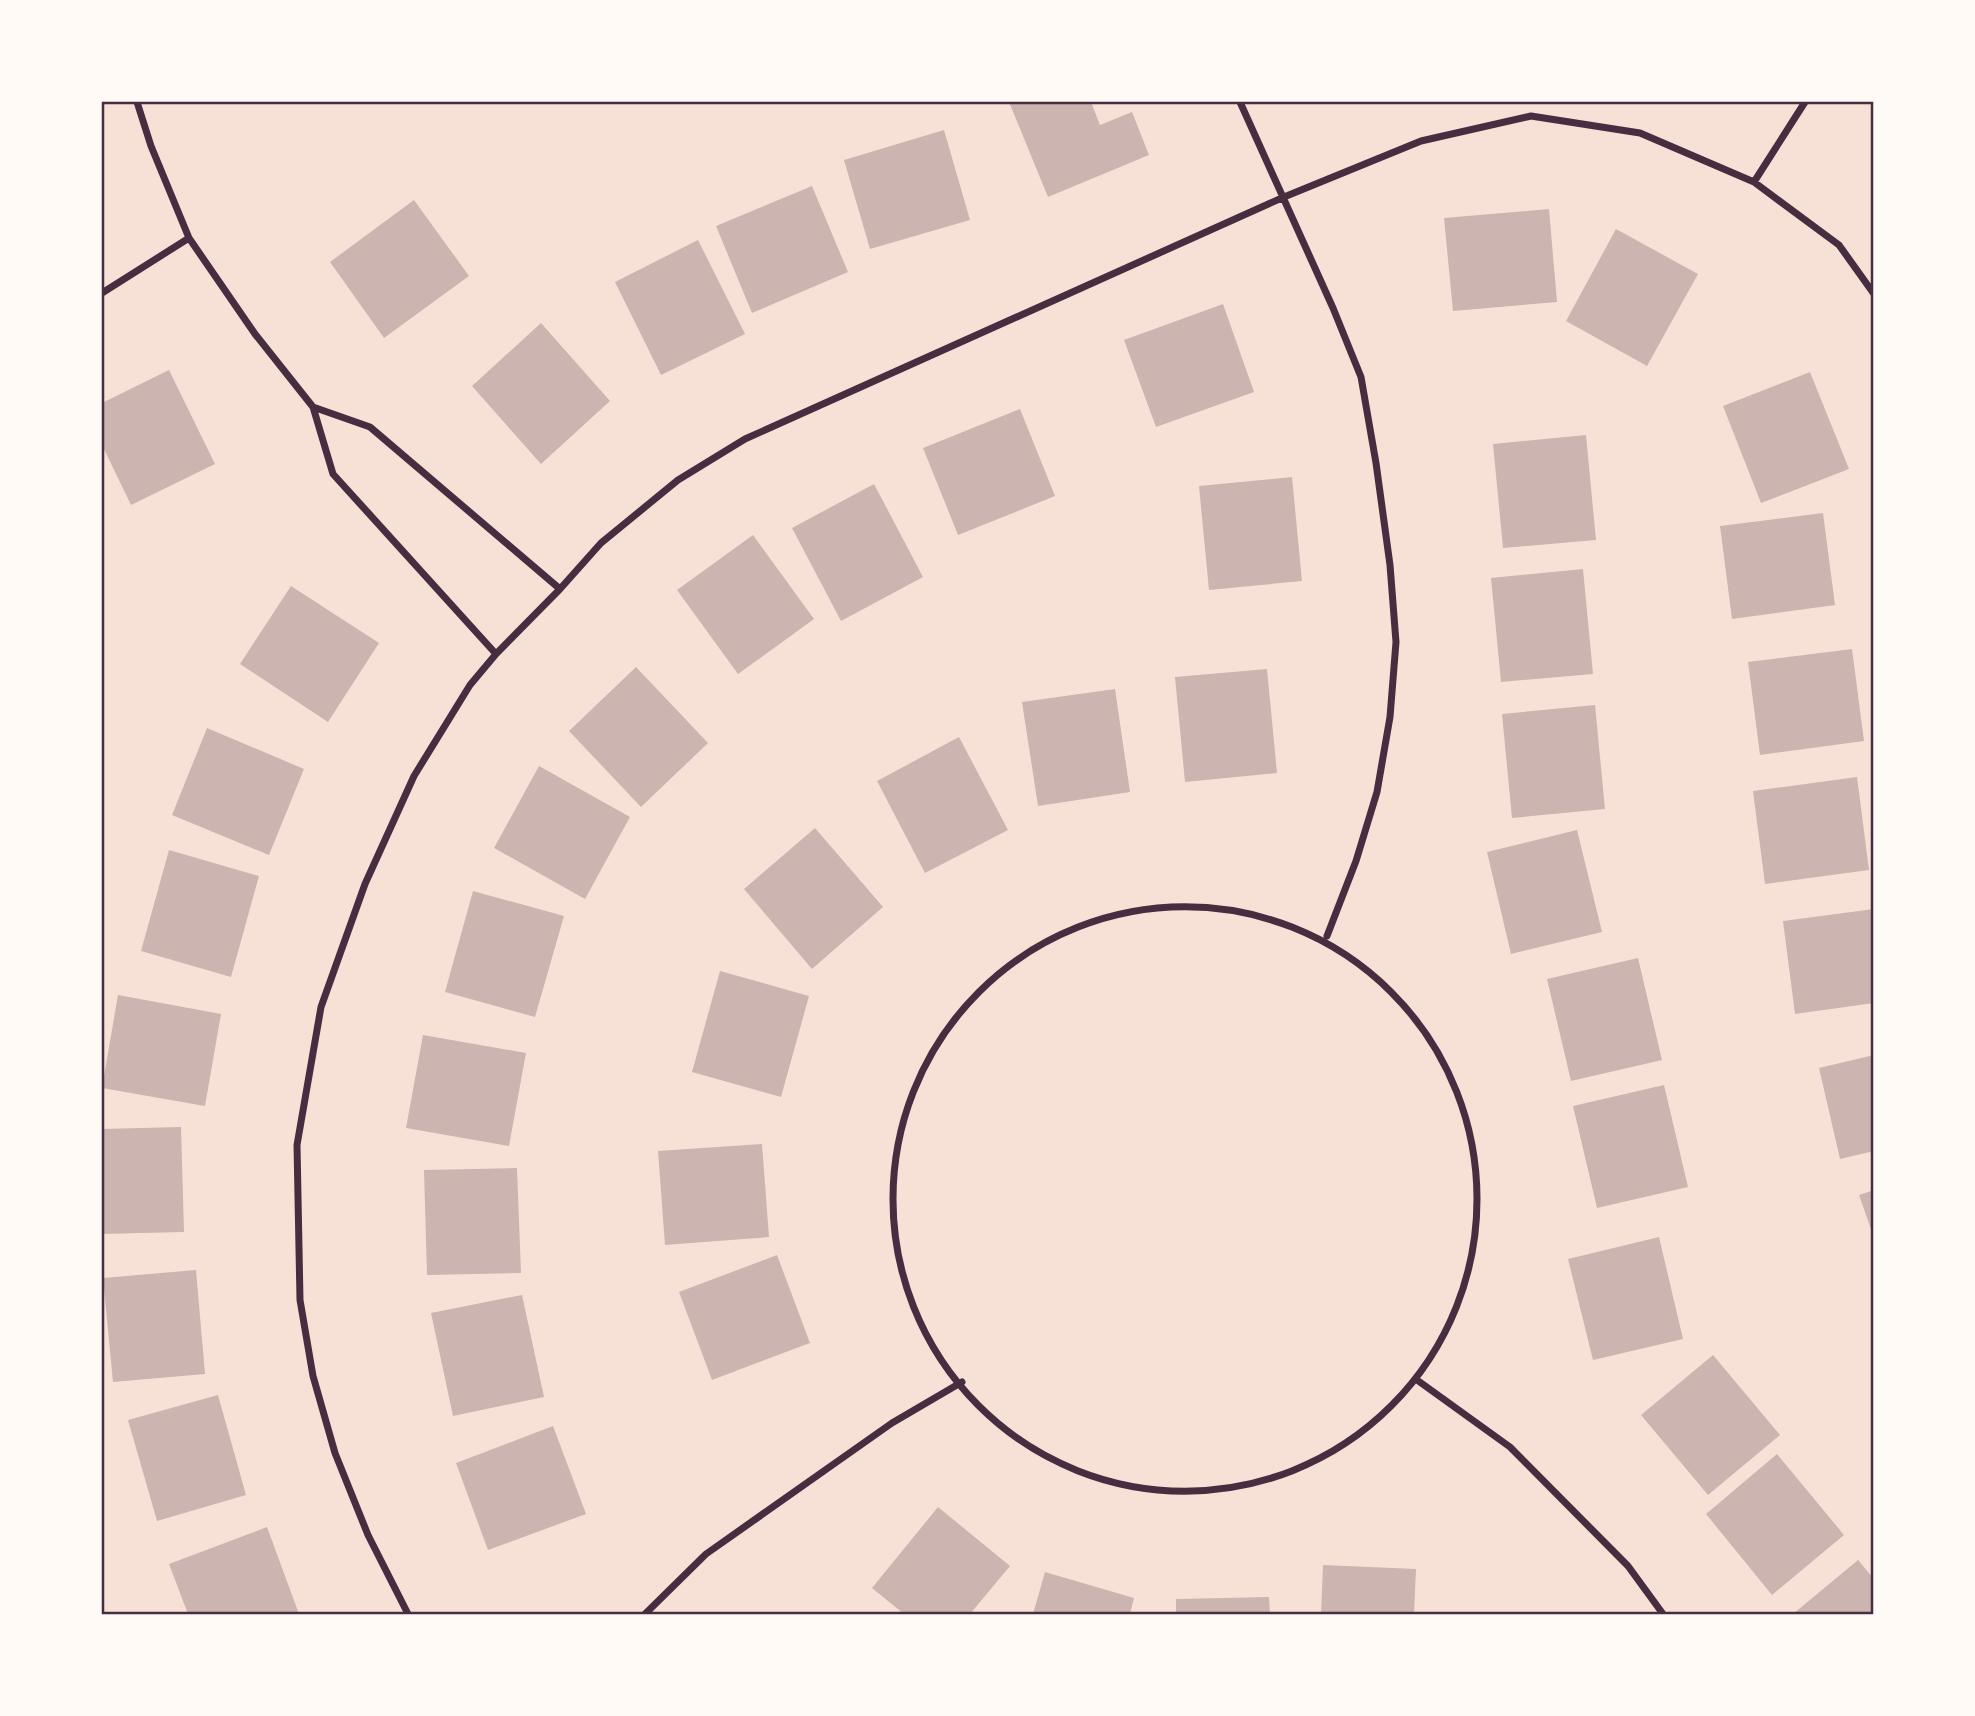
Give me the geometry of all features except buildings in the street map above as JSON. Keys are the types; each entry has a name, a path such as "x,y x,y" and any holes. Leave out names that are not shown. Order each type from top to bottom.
{"street":[{"path":"137,102 151,146 189,238 255,334 313,407 333,474 496,654"},
{"path":"1240,102 1334,307 1361,377 1390,565 1396,642 1390,717 1377,792 1356,861 1327,936"},
{"path":"1754,182 1805,102"},
{"path":"408,1615 363,1524 335,1453 313,1376 300,1300 297,1145 321,1007 365,884 414,776 470,685 601,543 678,480 745,439 1284,197 1421,141 1531,116 1640,133 1754,182 1839,246 1874,294"},
{"path":"102,293 189,238"},
{"path":"313,407 370,427 560,589"},
{"path":"1172,907 1230,908 1282,915 1365,958 1394,987 1427,1038 1455,1098 1470,1151 1471,1233 1460,1297 1439,1348 1417,1380 1382,1420 1339,1449 1297,1472 1211,1490 1110,1487 1058,1465 1005,1429 962,1382 931,1339 901,1268 891,1199 895,1146 912,1094 931,1050 968,1005 1016,967 1057,940 1091,924 1172,907"},
{"path":"1417,1380 1510,1447 1628,1566 1663,1615"},
{"path":"645,1615 706,1554 892,1423 962,1382"}]}
